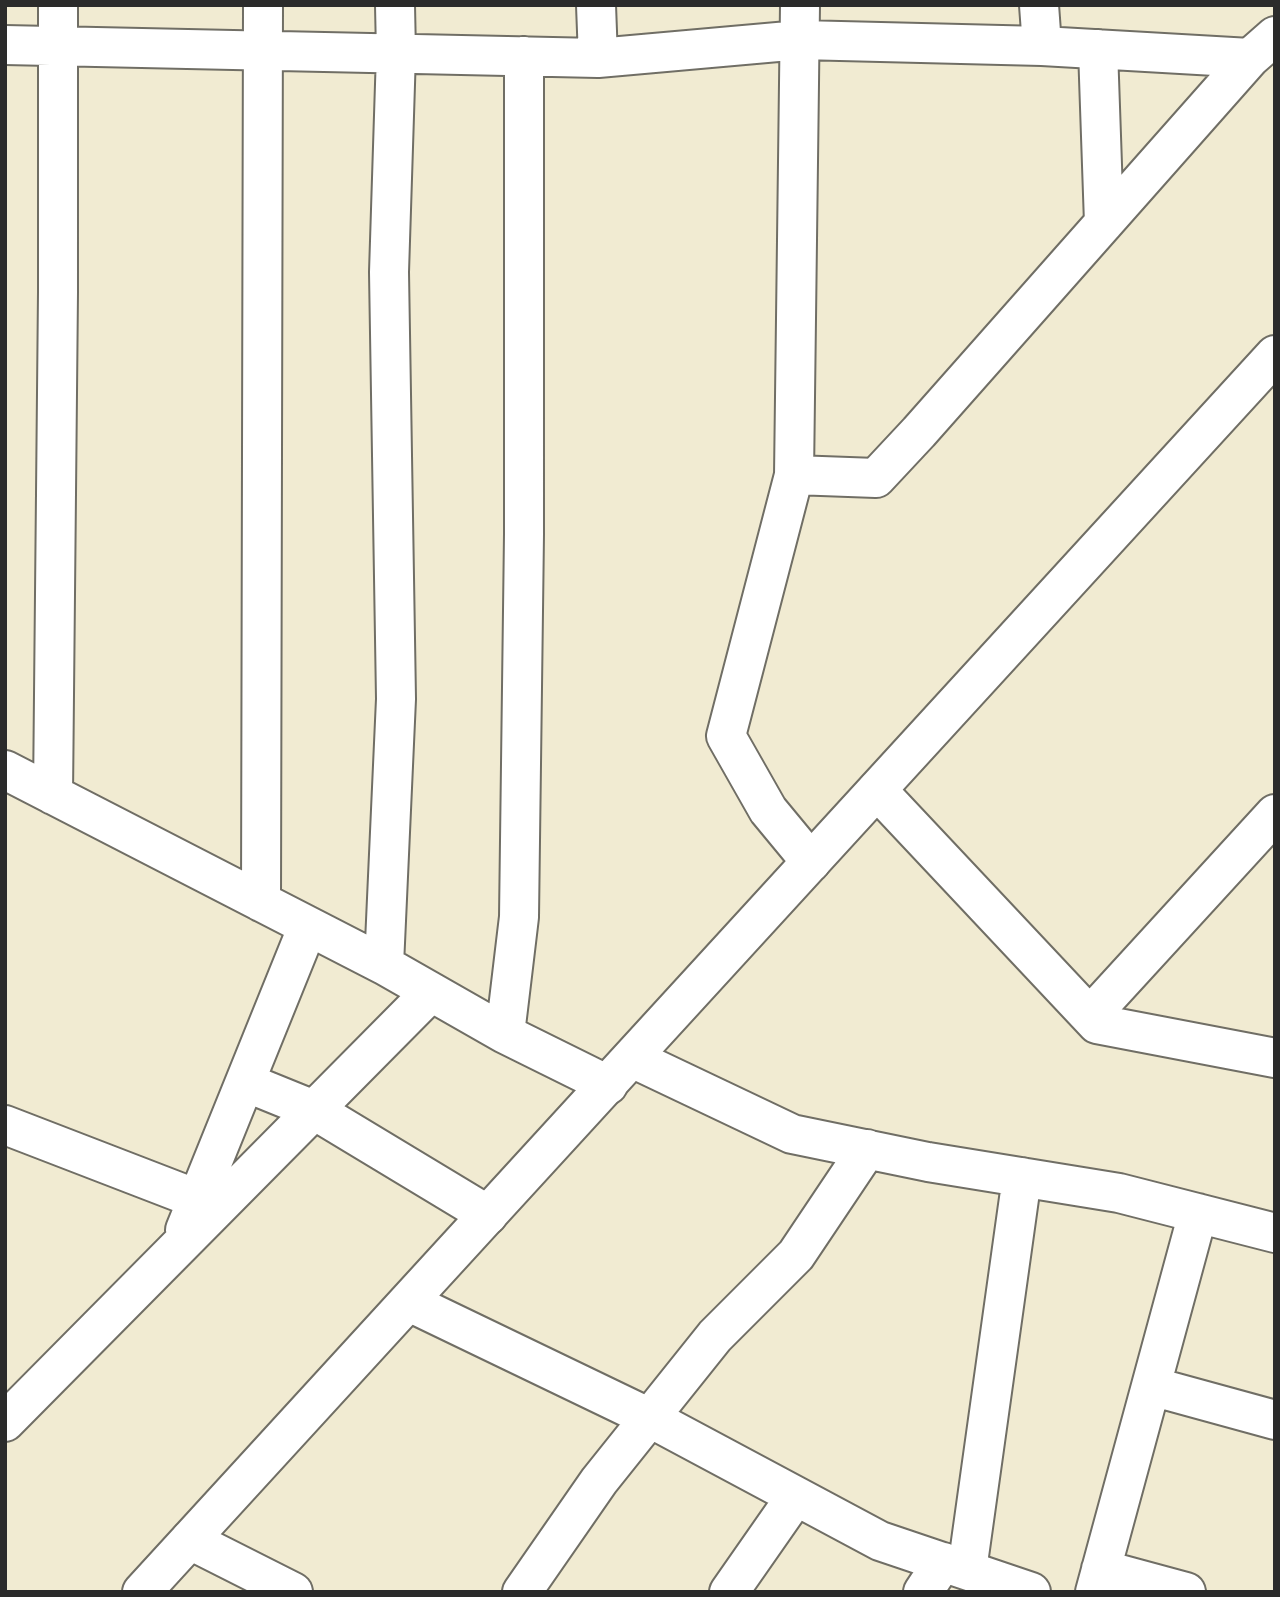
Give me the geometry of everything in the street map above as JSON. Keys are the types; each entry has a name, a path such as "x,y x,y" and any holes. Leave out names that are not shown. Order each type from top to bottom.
{"street":[{"path":"53,794 58,5"},
{"path":"261,902 262,5"},
{"path":"384,965 396,699 389,272 395,5"},
{"path":"596,5 598,58"},
{"path":"1039,5 1042,46"},
{"path":"5,45 598,58 800,23 1098,49 1263,47"},
{"path":"800,23 794,475 726,736 768,810 811,862"},
{"path":"794,475 876,478 1263,47"},
{"path":"1098,49 1104,223"},
{"path":"505,1034 519,917 524,534 524,56"},
{"path":"142,1592 1275,355"},
{"path":"5,770 384,965 505,1034 620,1071 793,1134 867,1150 1119,1193 1275,1233"},
{"path":"877,790 1097,1024 1275,1058"},
{"path":"1090,1016 1275,814"},
{"path":"177,1248 307,926"},
{"path":"5,1422 431,992"},
{"path":"245,1082 314,1110 488,1215"},
{"path":"5,1125 197,1199"},
{"path":"522,1592 599,1481 715,1336 796,1255 867,1150"},
{"path":"944,1575 1021,1177"},
{"path":"1186,1592 1098,1581 1198,1213"},
{"path":"409,1302 650,1418 944,1575 1031,1592"},
{"path":"1151,1386 1275,1420"},
{"path":"729,1592 796,1496"},
{"path":"190,1540 293,1592"}]}
